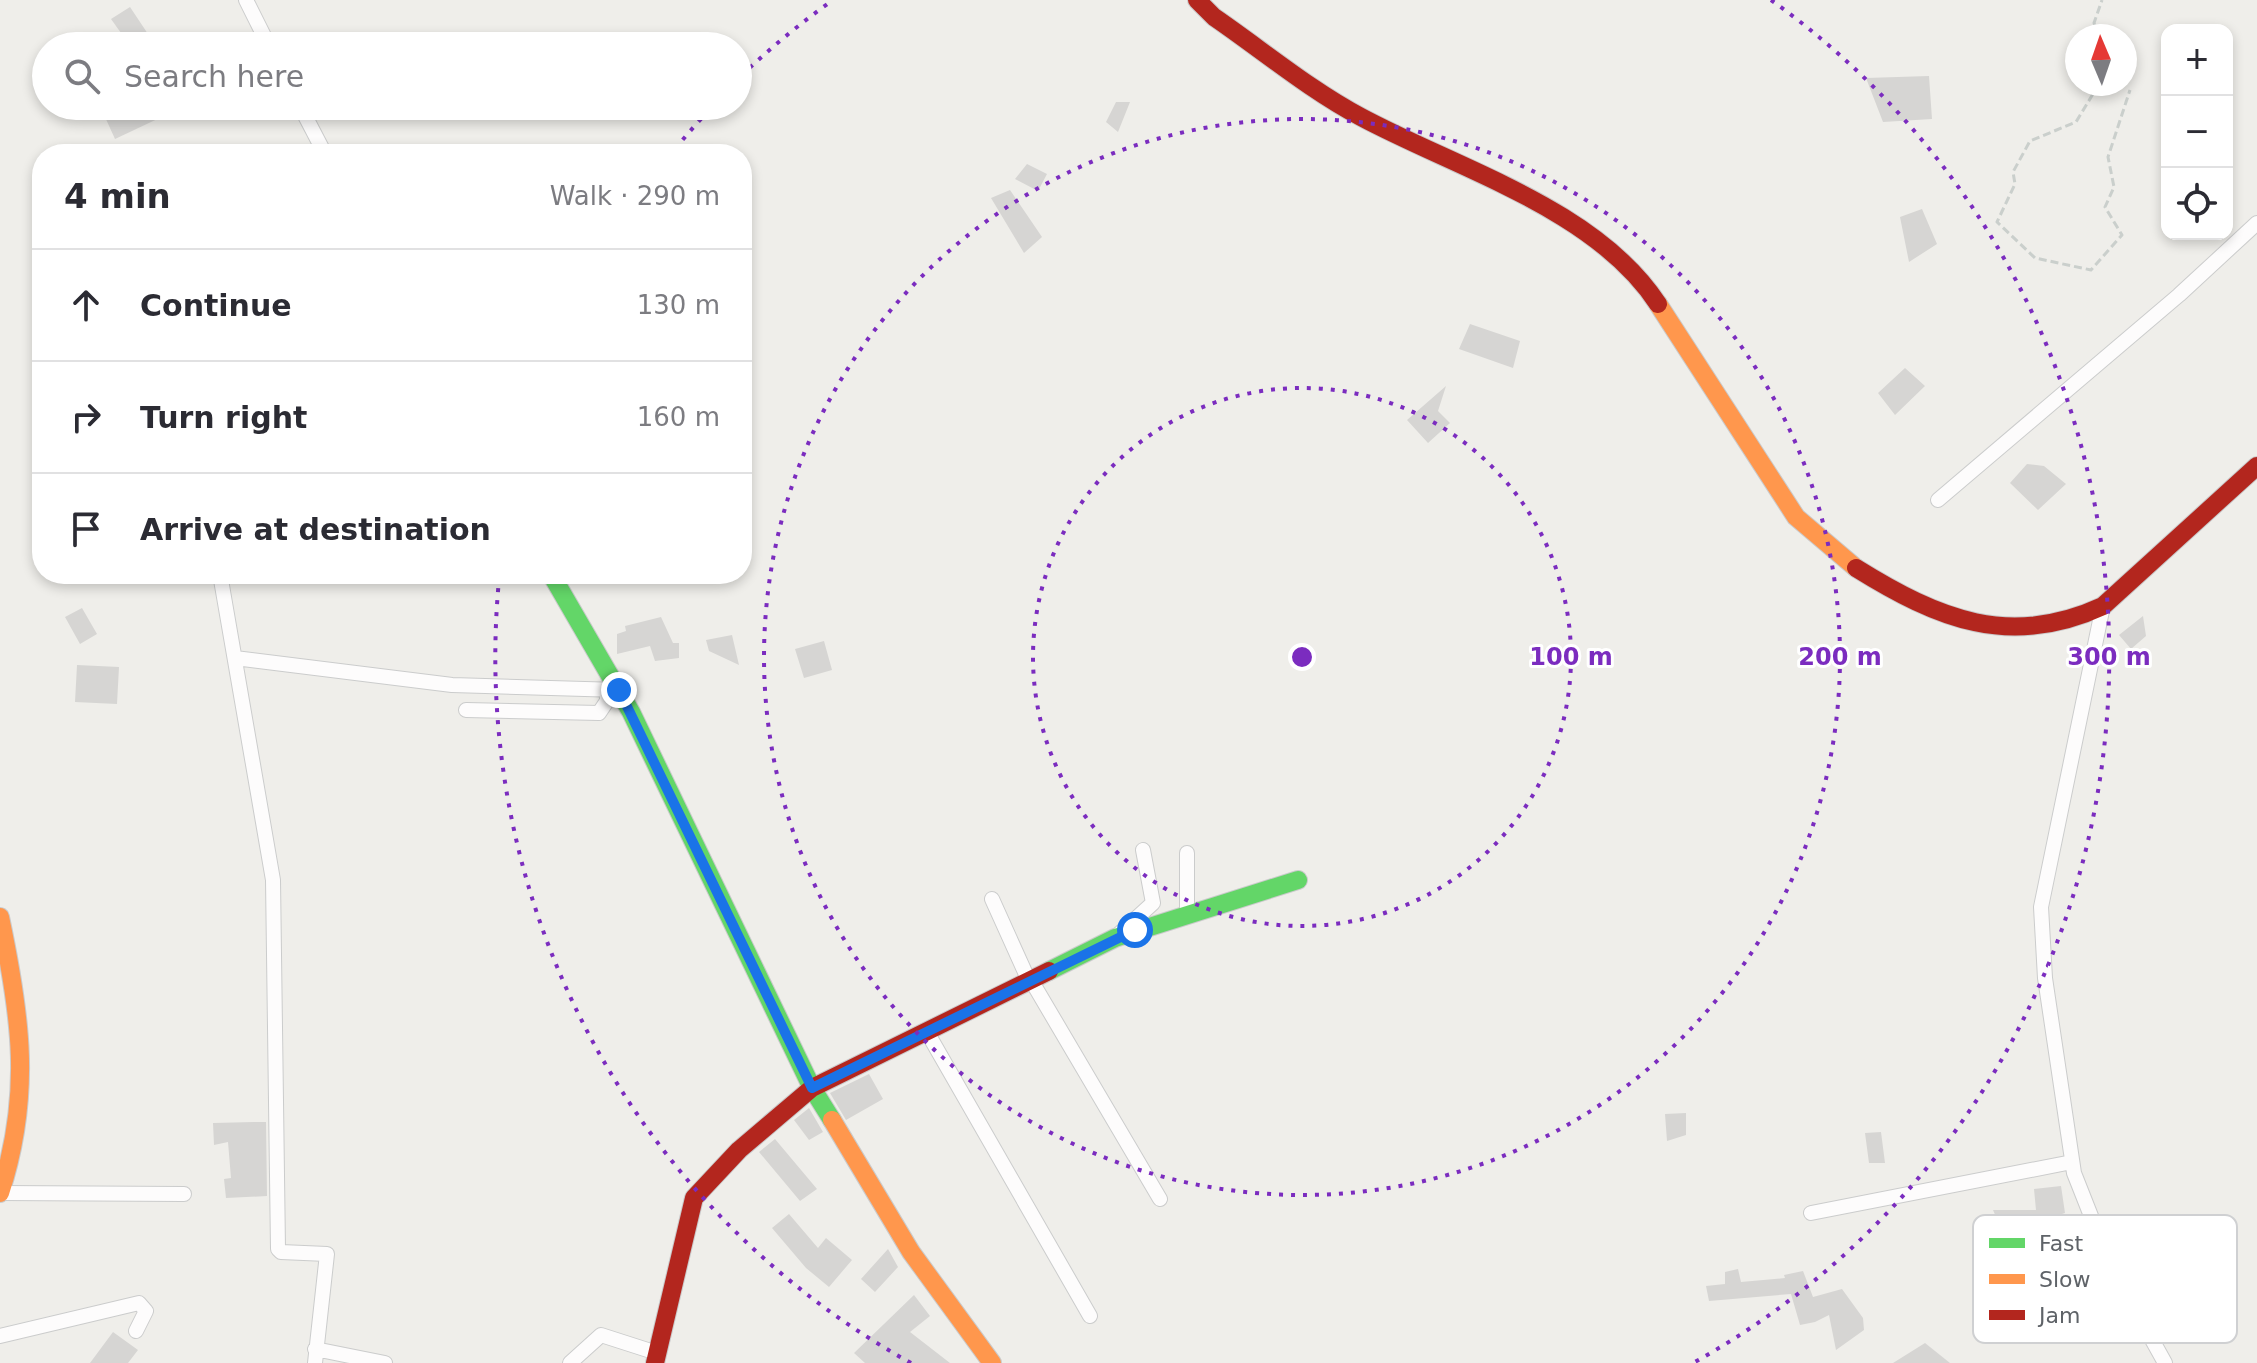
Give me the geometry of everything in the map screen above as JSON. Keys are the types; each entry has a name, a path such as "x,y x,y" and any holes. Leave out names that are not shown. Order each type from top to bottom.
{"street":[{"path":"246,0 262,32"},
{"path":"1197,0 1214,17 1359,116 1455,161 1583,230 1643,282 1796,517 1846,562 1898,594 1959,621 2026,629 2073,620 2103,606 2257,466"},
{"path":"307,120 320,144"},
{"path":"1938,500 2179,295 2257,223"},
{"path":"222,584 273,880 278,1249 281,1252 327,1254 315,1356 385,1363"},
{"path":"556,584 613,690 812,1088 911,1252 992,1363"},
{"path":"2092,1215 2072,1162 2045,978 2041,907 2103,606"},
{"path":"235,658 452,685 613,690"},
{"path":"466,710 599,713 613,690"},
{"path":"1115,938 1153,903 1143,850"},
{"path":"1187,853 1187,913"},
{"path":"570,1363 601,1335 656,1358 694,1198 739,1150 812,1088 1115,938 1298,880"},
{"path":"992,899 1030,981 1160,1199"},
{"path":"0,917 14,981 25,1072 13,1158 0,1193 184,1194"},
{"path":"927,1032 1090,1316"},
{"path":"1811,1213 2072,1162"},
{"path":"0,1336 139,1303 146,1311 136,1331"},
{"path":"2154,1343 2165,1363"}],"path":[{"path":"2094,24 2102,0"},
{"path":"2092,96 2076,122 2030,141 2013,172 2015,184 1997,222 2035,258 2091,270 2122,235 2105,207 2114,187 2108,157 2128,96"}],"building":[{"path":"130,7 147,32 120,32 111,19"},
{"path":"1929,76 1932,119 1883,122 1866,78"},
{"path":"1116,102 1130,102 1118,132 1106,122"},
{"path":"106,120 155,120 115,139"},
{"path":"1027,164 1047,174 1038,191 1015,179"},
{"path":"1010,190 1042,237 1024,253 991,198"},
{"path":"1922,209 1937,244 1909,262 1900,217"},
{"path":"1470,324 1520,341 1513,368 1459,349"},
{"path":"1905,368 1925,386 1895,415 1878,393"},
{"path":"1446,386 1438,411 1450,423 1428,443 1407,420"},
{"path":"2027,464 2044,466 2066,484 2038,510 2010,483"},
{"path":"82,608 97,634 80,644 65,617"},
{"path":"2143,616 2146,636 2131,649 2119,635"},
{"path":"661,617 673,643 679,643 679,658 655,661 650,646 617,654 617,634 626,631 625,626"},
{"path":"732,635 739,665 709,651 706,640"},
{"path":"824,641 832,670 804,678 795,649"},
{"path":"77,665 119,667 117,704 75,702"},
{"path":"869,1074 883,1099 846,1120 830,1093"},
{"path":"809,1108 823,1132 809,1140 794,1120"},
{"path":"1686,1113 1686,1135 1667,1141 1665,1114"},
{"path":"266,1122 267,1196 226,1198 224,1179 231,1178 228,1142 214,1145 213,1123"},
{"path":"1881,1132 1885,1163 1869,1163 1865,1133"},
{"path":"775,1139 817,1189 800,1201 759,1152"},
{"path":"2061,1186 2065,1213 1995,1215 1993,1210 2036,1210 2034,1189"},
{"path":"789,1214 818,1248 826,1238 852,1260 829,1287 806,1268 772,1228"},
{"path":"888,1249 898,1267 875,1292 861,1279"},
{"path":"1738,1269 1741,1282 1785,1278 1784,1275 1803,1271 1813,1297 1842,1289 1863,1318 1864,1330 1836,1350 1829,1315 1800,1325 1791,1294 1709,1301 1706,1286 1725,1284 1725,1272"},
{"path":"914,1295 930,1316 910,1332 950,1363 865,1363 854,1353"},
{"path":"113,1332 138,1350 128,1363 90,1363"},
{"path":"1925,1343 1950,1363 1893,1363"}],"traffic: fast":[{"path":"557,584 631,712 812,1088 832,1120"},
{"path":"1049,971 1115,938 1298,880"}],"traffic: slow":[{"path":"1658,304 1796,517 1856,568"},
{"path":"0,917 18,1022 20,1055 16,1122 0,1193"},
{"path":"832,1120 911,1252 992,1363"}],"traffic: jam":[{"path":"1197,0 1214,17 1342,106 1523,194 1562,217 1599,242 1631,271 1658,304"},
{"path":"1856,568 1916,602 1975,622 2006,626 2037,625 2069,619 2103,606 2257,466"},
{"path":"655,1363 694,1198 739,1150 812,1088 1049,971"}],"route":[{"path":"619,690 787,1042 812,1088 1135,930"}]}
